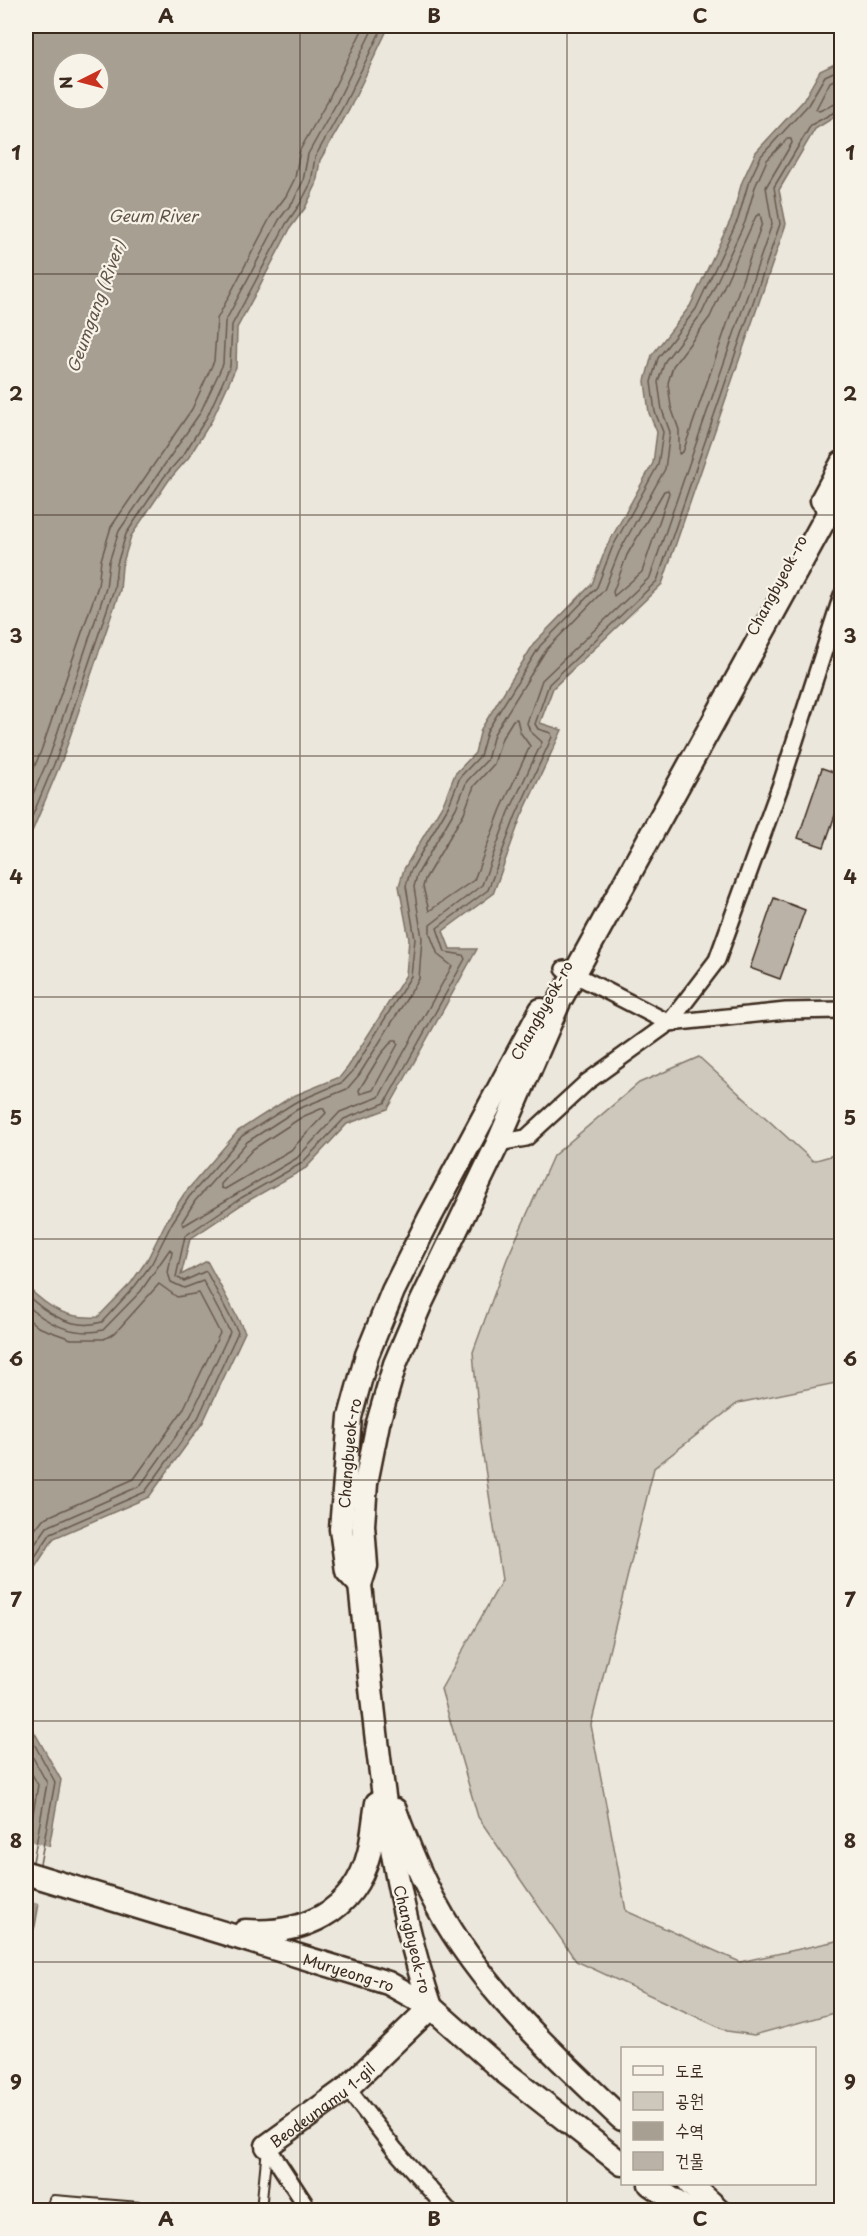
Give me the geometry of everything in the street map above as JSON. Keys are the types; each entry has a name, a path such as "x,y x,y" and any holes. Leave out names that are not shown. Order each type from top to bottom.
{"main road":[{"name":"Changbyeok-ro","path":"431,2007 414,1952 388,1832 360,1586 366,1566 363,1525 366,1483 394,1364 498,1143 559,1002 569,972 842,463"},
{"name":"Changbyeok-ro","path":"360,1586 347,1571 341,1529 350,1417 367,1354 393,1291 429,1219 842,488"},
{"path":"214,1929 269,1933 311,1924 349,1897 369,1855 381,1777"},
{"path":"381,1777 433,1898 473,1962 519,2016 621,2118"},
{"name":"Muryeong-ro","path":"26,1873 388,1983 431,2007 502,2070 621,2163"},
{"name":"Beodeunamu 1-gil","path":"267,2146 347,2088 431,2007"},
{"path":"651,2185 673,2206"},
{"path":"691,2185 719,2211"}],"street":[{"path":"498,1143 526,1138 587,1082 669,1023 717,960 781,784 842,595"},
{"path":"569,972 669,1023 786,1011 842,1010"},
{"path":"347,2088 395,2150 448,2211"},
{"name":"Beodeunamu 1-gil","path":"267,2146 309,2211"}],"lane":[{"path":"261,2211 267,2146"},
{"path":"50,2211 54,2200 176,2211"}],"green space":[{"path":"699,1057 813,1161 841,1153 841,1382 738,1403 654,1468 591,1725 626,1911 740,1962 841,1940 841,2011 754,2035 727,2031 576,1961 478,1817 441,1689 502,1580 481,1442 473,1352 507,1259 553,1156 639,1083"}],"water":[{"name":"Geum River","path":"26,26 389,26 349,110 320,160 316,185 305,208 291,227 237,328 236,367 212,420 189,457 169,480 131,536 122,566 120,590 62,760 26,846"},
{"path":"841,61 841,113 815,129 779,190 786,224 662,584 553,688 540,723 562,730 521,817 493,894 443,931 450,949 477,949 388,1109 347,1124 306,1168 244,1203 190,1239 181,1275 207,1261 245,1332 203,1422 149,1497 54,1538 26,1581 26,1286 50,1306 67,1314 98,1317 131,1283 147,1260 167,1220 184,1194 238,1131 291,1097 340,1077 348,1067 406,975 409,939 399,886 404,869 444,802 455,774 475,753 481,729 535,642 592,584 607,546 653,463 657,432 649,413 645,381 652,355 690,306 732,217 742,182 756,152 803,101 820,71"},
{"path":"26,1717 61,1780 35,1926 26,1951"}],"pier":[{"path":"26,1840 52,1847 42,1905 26,1900"}],"building":[{"path":"822,768 842,775 842,795 824,847 798,838"},
{"path":"774,898 805,910 780,979 750,968"}],"water label":[{"name":"Geumgang (River)","path":"95,306"}]}
